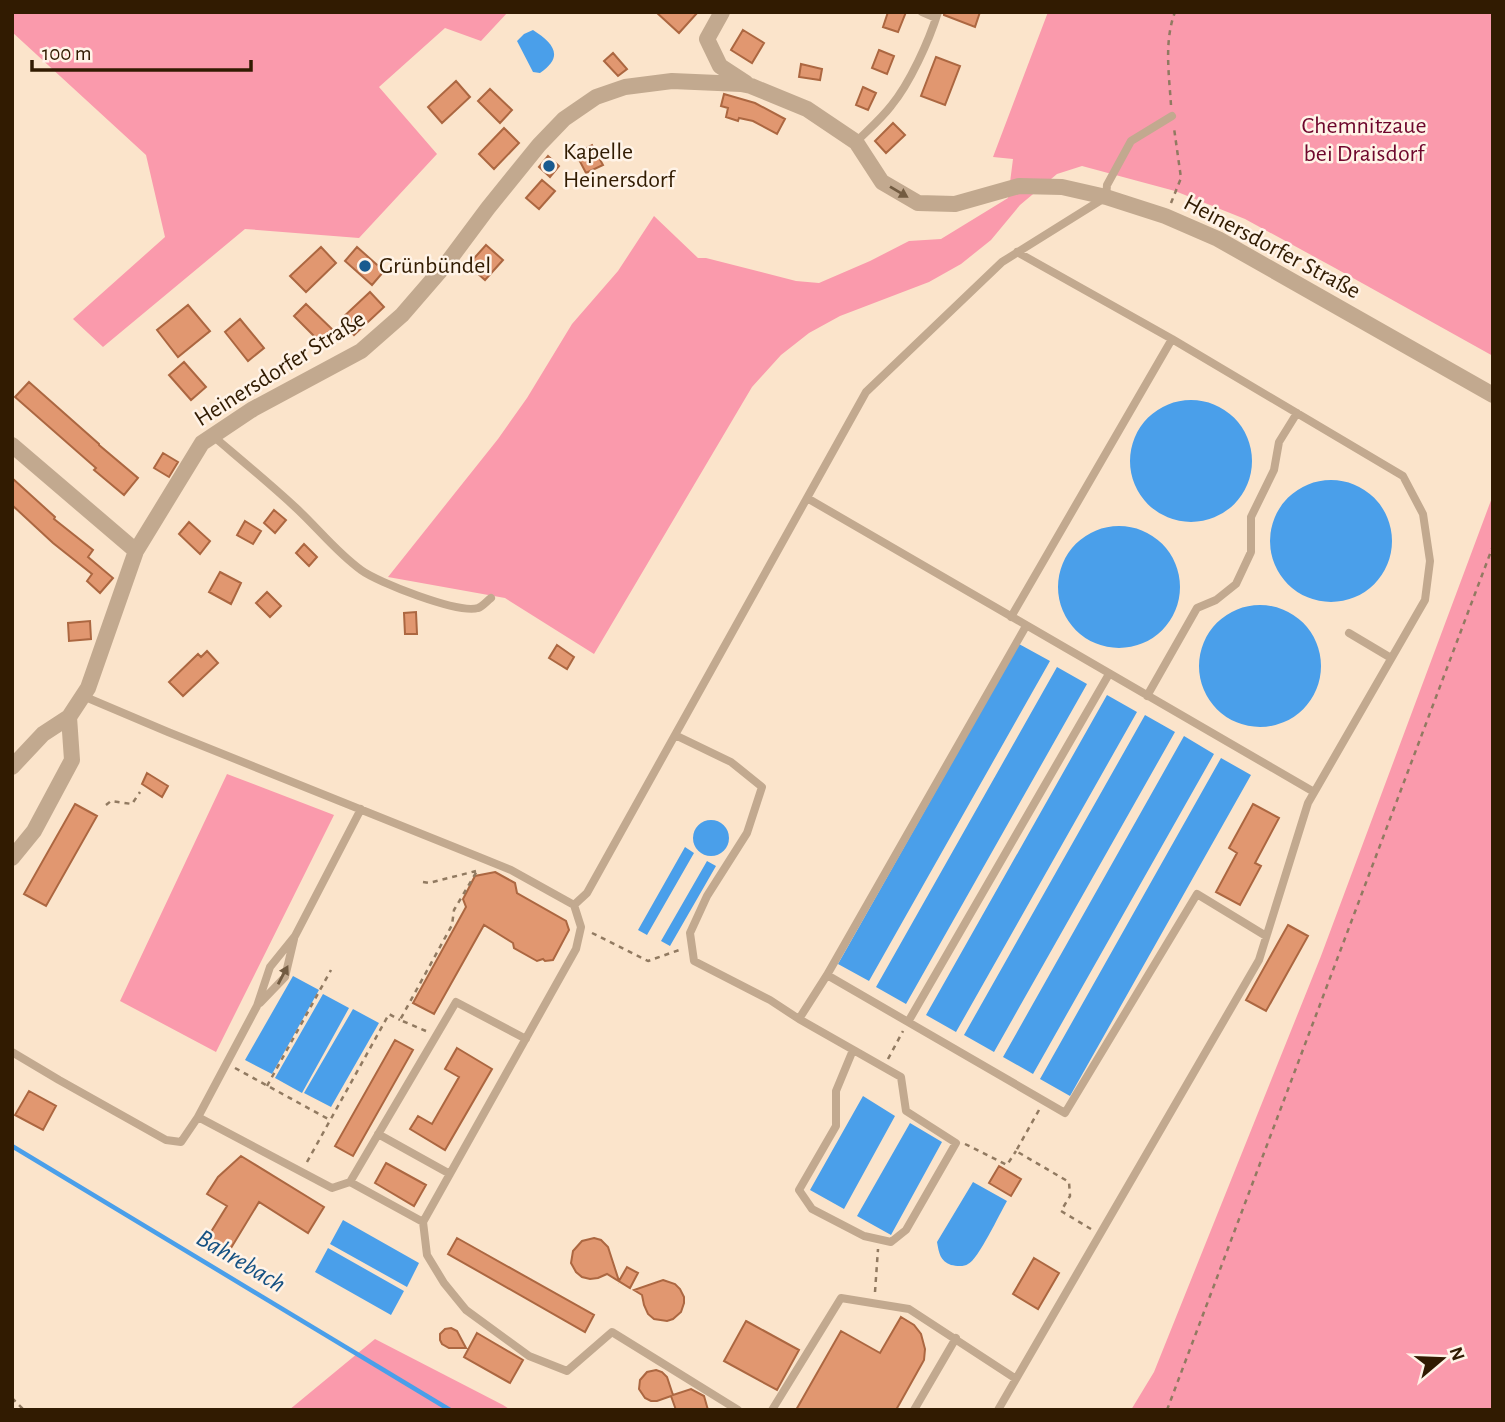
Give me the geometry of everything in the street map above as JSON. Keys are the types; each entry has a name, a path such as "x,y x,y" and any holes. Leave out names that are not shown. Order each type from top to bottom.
{"street":[{"path":"722,12 707,39 720,66 745,84"},
{"name":"Heinersdorfer Straße","path":"12,767 43,734 69,717 88,688 136,551 202,443 253,410 361,351 402,315 447,263 539,145 564,119 596,97 625,87 672,81 745,84 807,109 856,142 882,182 918,203 955,204 1019,186 1062,187 1107,197 1166,216 1218,239 1493,395"},
{"path":"12,444 136,551"},
{"path":"12,858 34,831 72,760 69,717"}],"lane":[{"path":"856,142 892,106 906,85 937,15 922,12"},
{"path":"573,905 587,893 866,392 1002,262 1107,197 1107,184 1131,141 1172,117"},
{"path":"998,1410 1259,960 1308,803 1425,600 1430,561 1423,514 1403,476 1172,339 1017,252"},
{"path":"1011,617 1172,339"},
{"path":"1147,696 1196,608 1216,600 1237,584 1251,552 1251,517 1274,470 1279,442 1297,413"},
{"path":"213,435 363,572 398,589 439,603 478,608 491,598"},
{"path":"807,498 1314,792"},
{"path":"799,1019 827,975 1026,626"},
{"path":"1349,633 1391,658"},
{"path":"908,1022 1109,674"},
{"path":"83,696 511,870 573,905 581,927 576,949 423,1222 427,1255 444,1283 466,1310 529,1356 567,1371 612,1332 738,1410"},
{"path":"675,735 730,762 762,788 747,833 707,896 690,933 694,961 770,1000 901,1077 906,1111 956,1143 906,1230 891,1242 864,1236 813,1209 799,1191 835,1126 836,1091 853,1050"},
{"path":"12,1052 166,1140 181,1142 198,1117 257,1006 270,967 295,936 361,809"},
{"path":"827,975 1065,1113 1197,894 1266,936"},
{"path":"257,1006 285,977 295,936"},
{"path":"198,1117 332,1188 350,1182 456,1002 526,1039"},
{"path":"378,1133 450,1174"},
{"path":"350,1182 423,1222"},
{"path":"772,1410 841,1298 909,1309 1016,1379"},
{"path":"914,1410 956,1339"}],"path":[{"path":"1166,216 1181,178 1172,117 1168,57 1171,24 1175,12"},
{"path":"1167,1410 1493,546"},
{"path":"106,805 111,801 132,804 140,792"},
{"path":"400,1020 452,925 454,910 477,871 429,883 423,882"},
{"path":"581,927 649,961 692,946"},
{"path":"267,1086 331,970"},
{"path":"301,1172 389,1014 436,1035"},
{"path":"884,1067 908,1022"},
{"path":"227,1063 330,1120"},
{"path":"956,1143 968,1144 1007,1165 1045,1101"},
{"path":"1016,1151 1069,1182 1070,1196 1061,1211 1100,1234"},
{"path":"875,1303 878,1239"},
{"path":"12,1398 24,1410"}],"green space":[{"path":"12,12 508,12 481,41 445,28 379,87 437,154 359,238 245,229 103,347 73,319 165,237 146,155 12,32"},
{"name":"Chemnitzaue bei Draisdorf","path":"1048,12 1493,12 1493,356 1245,219 1175,191 1082,166 1057,174 1020,205 991,240 961,264 929,282 840,316 809,333 781,355 752,387 594,654 505,598 388,577 498,439 527,398 572,324 618,271 654,216 698,258 796,281 819,283 909,241 941,239 1008,198 1013,159 993,157"},
{"path":"1493,495 1493,1410 1131,1410 1154,1372 1321,956"},
{"path":"227,774 334,815 216,1052 120,1001"},
{"path":"375,1339 503,1405 511,1410 289,1410"}],"water":[{"path":"533,30 551,45 554,55 548,67 540,73 533,72 517,41"},
{"path":"1191,400 1214,405 1234,418 1247,438 1252,461 1247,484 1234,504 1214,517 1191,522 1168,517 1148,504 1135,484 1130,461 1135,438 1148,418 1168,405"},
{"path":"1331,480 1354,485 1374,498 1387,518 1392,541 1387,564 1374,584 1354,597 1331,602 1308,597 1288,584 1275,564 1270,541 1275,518 1288,498 1308,485"},
{"path":"1119,526 1142,531 1162,544 1175,564 1180,587 1175,610 1162,630 1142,643 1119,648 1096,643 1076,630 1063,610 1058,587 1063,564 1076,544 1096,531"},
{"path":"1260,605 1283,610 1303,623 1316,643 1321,666 1316,689 1303,709 1283,722 1260,727 1237,722 1217,709 1204,689 1199,666 1204,643 1217,623 1237,610"},
{"path":"1019,644 1050,661 869,981 838,964"},
{"path":"1057,667 1087,684 906,1004 876,987"},
{"path":"1107,695 1137,712 956,1032 926,1015"},
{"path":"1145,715 1175,732 994,1052 964,1035"},
{"path":"1184,736 1214,754 1033,1074 1003,1057"},
{"path":"1221,758 1251,775 1070,1096 1040,1079"},
{"path":"711,820 723,826 729,838 723,850 711,856 699,850 693,838 699,826"},
{"path":"685,847 694,853 647,935 638,930"},
{"path":"707,861 716,866 670,946 661,941"},
{"path":"293,976 319,990 272,1074 245,1060"},
{"path":"323,994 349,1008 302,1093 275,1078"},
{"path":"353,1009 379,1023 331,1107 304,1093"},
{"path":"863,1096 895,1116 844,1209 810,1190"},
{"path":"910,1123 942,1142 891,1235 857,1216"},
{"path":"973,1182 1007,1201 972,1261 964,1266 951,1265 942,1259 937,1242"},
{"path":"343,1220 419,1263 407,1287 330,1244"},
{"path":"328,1248 404,1291 391,1315 315,1272"}],"building":[{"path":"656,12 698,12 679,33"},
{"path":"888,12 906,12 898,32 883,27"},
{"path":"944,12 980,12 975,27 944,15"},
{"path":"743,30 764,43 752,63 731,50"},
{"path":"879,50 894,56 887,74 872,68"},
{"path":"613,53 627,69 618,76 604,61"},
{"path":"936,57 960,66 945,105 921,96"},
{"path":"801,64 822,69 820,80 799,77"},
{"path":"456,81 470,97 442,123 428,107"},
{"path":"863,87 876,93 868,110 856,105"},
{"path":"490,89 512,110 500,123 478,101"},
{"path":"724,94 755,103 785,119 777,134 753,121 739,118 738,121 726,117 728,108 721,106"},
{"path":"893,123 905,135 886,153 875,141"},
{"path":"504,128 519,143 494,169 479,154"},
{"path":"592,145 603,165 586,173 576,154"},
{"name":"Kapelle Heinersdorf","path":"548,156 559,166 550,177 539,167"},
{"path":"542,180 555,191 539,209 526,198"},
{"path":"486,245 503,260 485,280 468,265"},
{"path":"321,247 336,263 306,292 290,276"},
{"name":"Grünbündel","path":"357,247 384,271 372,285 345,261"},
{"path":"370,292 384,307 354,335 340,320"},
{"path":"306,304 334,331 322,344 294,316"},
{"path":"188,305 210,331 178,357 157,330"},
{"path":"240,319 264,348 248,361 225,332"},
{"path":"184,362 206,387 191,400 169,375"},
{"path":"29,382 138,478 124,495 15,397"},
{"path":"163,453 178,462 169,477 154,468"},
{"path":"12,478 55,517 54,519 93,550 88,557 113,578 100,593 87,581 92,574 12,505"},
{"path":"274,510 286,520 275,533 264,523"},
{"path":"245,521 261,531 253,544 237,535"},
{"path":"189,522 210,541 200,554 179,534"},
{"path":"304,544 317,557 309,566 296,553"},
{"path":"220,572 241,583 231,604 209,592"},
{"path":"267,592 281,606 270,617 256,603"},
{"path":"416,612 417,634 405,634 404,613"},
{"path":"90,621 91,639 69,641 68,623"},
{"path":"557,645 574,657 567,669 549,658"},
{"path":"207,651 218,663 183,696 169,682 198,654 201,657"},
{"path":"147,773 168,786 162,797 142,784"},
{"path":"75,804 97,816 46,906 24,894"},
{"path":"1253,804 1279,818 1255,863 1261,866 1240,905 1216,892 1237,853 1229,848"},
{"path":"495,872 515,883 517,893 566,921 569,930 553,960 537,961 514,948 513,943 484,925 434,1014 413,1003 466,907 463,899 475,876"},
{"path":"1288,925 1308,936 1266,1011 1246,1000"},
{"path":"395,1040 413,1050 353,1156 335,1146"},
{"path":"457,1048 492,1069 445,1150 410,1129 418,1116 432,1124 459,1077 445,1069"},
{"path":"29,1091 56,1106 43,1130 15,1115"},
{"path":"241,1156 324,1207 308,1233 259,1202 228,1253 206,1240 227,1206 207,1194 218,1177"},
{"path":"386,1163 426,1185 414,1206 375,1183"},
{"path":"999,1166 1021,1179 1011,1196 989,1183"},
{"path":"457,1238 594,1315 585,1332 448,1254"},
{"path":"594,1238 601,1240 608,1247 619,1281 627,1267 638,1273 630,1288 607,1274 590,1279 576,1272 571,1263 573,1251 582,1241"},
{"path":"1034,1258 1059,1273 1038,1309 1013,1294"},
{"path":"663,1280 675,1284 684,1297 681,1312 667,1321 654,1319 648,1314 642,1295 634,1290"},
{"path":"901,1317 914,1325 921,1334 925,1349 924,1360 896,1410 796,1410 841,1331 880,1353"},
{"path":"746,1321 799,1350 777,1390 724,1361"},
{"path":"451,1328 457,1331 466,1348 449,1348 442,1344 440,1334"},
{"path":"477,1333 523,1360 510,1383 464,1357"},
{"path":"656,1370 667,1377 673,1395 691,1389 704,1396 708,1410 676,1410 671,1396 657,1401 645,1398 639,1389 640,1380 647,1372"}],"waterway":[{"name":"Bahrebach","path":"12,1146 450,1410"}],"place":[{"name":"Kapelle Heinersdorf","path":"549,166"},
{"name":"Grünbündel","path":"365,266"}]}
